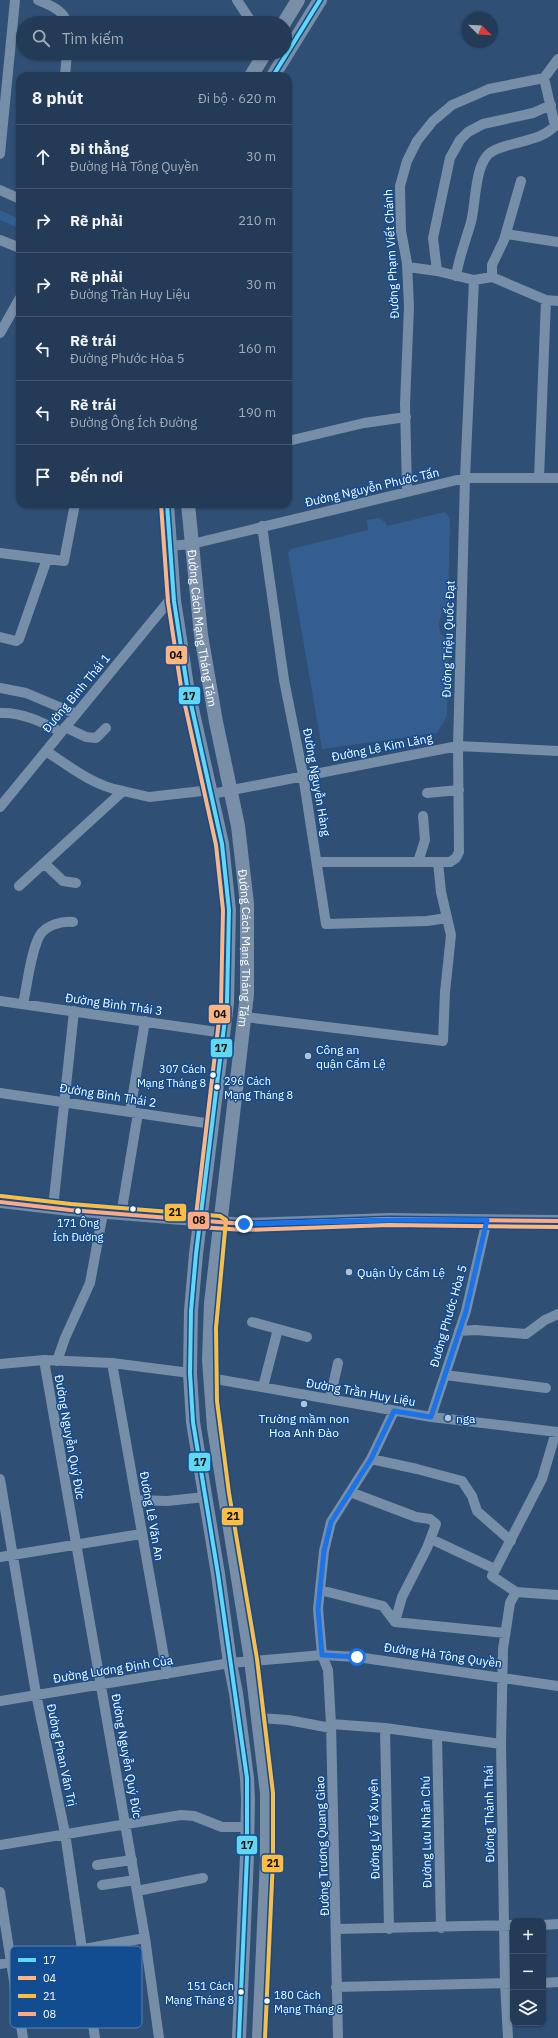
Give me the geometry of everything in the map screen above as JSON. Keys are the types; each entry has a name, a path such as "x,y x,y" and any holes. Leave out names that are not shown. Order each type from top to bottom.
{"highway":[{"path":"292,45 320,0"},
{"path":"254,72 261,60"},
{"path":"275,72 283,60"},
{"name":"Đường Cách Mạng Tháng Tám","path":"165,508 174,596 187,686 211,792 224,862 229,910 228,980 224,1033 200,1221 191,1311 190,1373 193,1422 218,1574 247,1778 247,1827 239,2038"},
{"name":"Đường Cách Mạng Tháng Tám","path":"188,508 198,615 206,672 232,790 242,854 247,904 248,966 245,1017 220,1222 210,1322 210,1378 214,1428 223,1494 251,1660 267,1793 267,1859 259,2038"}],"main road":[{"path":"0,1202 121,1215 244,1224 389,1220 558,1221"}],"street":[{"path":"0,154 14,0"},
{"path":"38,0 61,12 64,16"},
{"path":"237,0 247,16"},
{"path":"65,72 66,60"},
{"path":"456,276 460,254 471,221 476,184 486,156 500,148 542,135 551,131 557,125 544,78 557,62"},
{"name":"Đường Phạm Viết Chánh","path":"407,492 406,417 409,307 408,267 401,231 400,186 407,161 417,141 438,117 452,105 467,97 489,89 544,78"},
{"path":"437,271 433,238 450,158 460,140 468,132 483,124 533,113 551,105"},
{"path":"492,277 492,265 506,234 521,181"},
{"path":"0,190 16,197"},
{"path":"506,234 558,242"},
{"path":"0,240 16,246"},
{"path":"408,267 437,271 474,280 492,277 546,300 558,301"},
{"name":"Đường Triệu Quốc Đạt","path":"317,862 450,862 456,858 459,852 458,746 465,478 474,280"},
{"path":"539,478 546,300"},
{"path":"0,333 16,305"},
{"path":"292,440 358,425 406,417"},
{"name":"Đường Nguyễn Phước Tấn","path":"170,546 192,544 465,478 558,478"},
{"path":"0,553 64,561 74,508"},
{"name":"Đường Nguyễn Hàng","path":"262,526 284,680 303,775 326,924 428,921 447,918"},
{"path":"0,638 16,641 20,639 47,559"},
{"name":"Đường Bình Thái 1","path":"1,803 174,596"},
{"path":"0,688 26,694 76,714"},
{"path":"0,713 12,712 86,737 96,738 106,728"},
{"name":"Đường Lê Kim Lăng","path":"46,751 86,778 103,785 149,797 232,790 458,746 558,751"},
{"path":"427,794 459,790"},
{"path":"19,886 123,791"},
{"path":"418,862 424,840 424,816"},
{"path":"245,1017 441,1042 443,1039 445,992 451,935 441,892 438,862"},
{"path":"44,863 63,881 76,883"},
{"path":"23,1004 30,967 41,934 55,924 64,921 73,922"},
{"name":"Đường Bình Thái 3","path":"0,1001 224,1033"},
{"path":"53,1208 74,1011"},
{"path":"121,1215 145,1021"},
{"name":"Đường Bình Thái 2","path":"0,1093 64,1101 212,1124"},
{"path":"57,1361 65,1338 90,1283 103,1213"},
{"name":"Đường Phước Hòa 5","path":"431,1417 459,1331 487,1220"},
{"path":"459,1331 475,1330 526,1334 545,1320 558,1314"},
{"path":"252,1322 307,1336"},
{"path":"263,1387 278,1329"},
{"path":"0,1364 44,1360 112,1363 190,1373"},
{"name":"Đường Nguyễn Quý Đức","path":"44,1360 132,1860 159,2038"},
{"name":"Đường Lê Văn An","path":"112,1363 141,1534 167,1674"},
{"path":"330,1399 338,1363"},
{"path":"445,1375 546,1388"},
{"name":"Đường Trần Huy Liệu","path":"210,1378 431,1417 557,1432 542,1480 495,1568"},
{"name":"Đường Trương Quang Giao","path":"338,2038 336,1987 337,1929 331,1726 328,1670 322,1655 318,1609 324,1551 331,1522 371,1459 394,1411"},
{"path":"371,1459 462,1481 472,1496 478,1511 511,1540"},
{"name":"Đường Phan Văn Trị","path":"0,1479 36,1694 65,1833 82,1946"},
{"path":"350,1492 416,1516 430,1519 436,1524 431,1539 408,1581 395,1622"},
{"path":"136,1500 167,1501 205,1497"},
{"path":"0,1557 76,1546 141,1534"},
{"path":"431,1539 495,1568 492,1576 516,1592 558,1595"},
{"path":"320,1590 383,1606 395,1622 506,1633"},
{"name":"Đường Thành Thái","path":"508,2038 509,1925 501,1744 502,1677 510,1603 516,1592"},
{"name":"Đường Hà Tông Quyền","path":"251,1660 322,1655 357,1657 558,1686"},
{"name":"Đường Lương Định Của","path":"0,1701 251,1660"},
{"path":"259,1718 288,1720 331,1726 384,1728 501,1744"},
{"name":"Đường Lý Tế Xuyên","path":"384,1728 389,1929"},
{"name":"Đường Lưu Nhân Chú","path":"437,1735 442,1928"},
{"path":"0,1845 65,1833 181,1815 194,1816 222,1827 247,1827"},
{"path":"97,1865 132,1860"},
{"path":"102,1885 136,1886 203,1878"},
{"path":"0,1892 10,1957"},
{"path":"546,1924 558,1924"},
{"path":"337,1929 442,1928 509,1925"},
{"path":"99,1946 145,1938"},
{"path":"0,1964 10,1963"},
{"path":"546,1983 558,1982"},
{"path":"336,1987 509,1983"},
{"path":"21,2028 23,2038"},
{"name":"Đường Phan Văn Trị","path":"94,2028 95,2038"}],"water":[{"path":"445,512 450,518 448,603 442,612 439,623 440,632 449,644 447,716 437,733 322,749 288,553 291,549 368,530 367,520 379,518 385,522 387,526"}],"waterway":[{"path":"0,215 16,222"}],"transit line":[{"name":"17","path":"292,45 320,0"},
{"name":"17","path":"275,72 283,60"},
{"name":"04","path":"161,508 168,602 181,687 216,845 223,910 221,1003 195,1224 199,1227 244,1230 389,1225 558,1227"},
{"name":"17","path":"167,508 174,601 187,686 222,844 229,910 227,1003 196,1254 191,1311 190,1373 193,1422 218,1574 247,1778 247,1856 239,2038"},
{"name":"21","path":"1,1196 71,1204 220,1216 226,1220 216,1328 217,1401 229,1493 257,1659 273,1793 273,1859 265,2038"},
{"name":"08","path":"0,1202 70,1210 244,1224 389,1219 558,1221"}],"place":[{"name":"Công an quận Cẩm Lệ","path":"308,1056"},
{"name":"307 Cách Mạng Tháng 8","path":"213,1075"},
{"name":"296 Cách Mạng Tháng 8","path":"217,1087"},
{"name":"171 Ông Ích Đường","path":"78,1211"},
{"name":"Quận Ủy Cẩm Lệ","path":"349,1272"},
{"name":"Trường mầm non Hoa Anh Đào","path":"304,1404"},
{"name":"nga","path":"448,1418"},
{"name":"151 Cách Mạng Tháng 8","path":"241,1992"},
{"name":"180 Cách Mạng Tháng 8","path":"267,2001"}],"route":[{"path":"244,1224 389,1220 487,1220 466,1311 431,1417 394,1411 371,1459 331,1522 324,1551 318,1609 322,1655 357,1657"}]}
